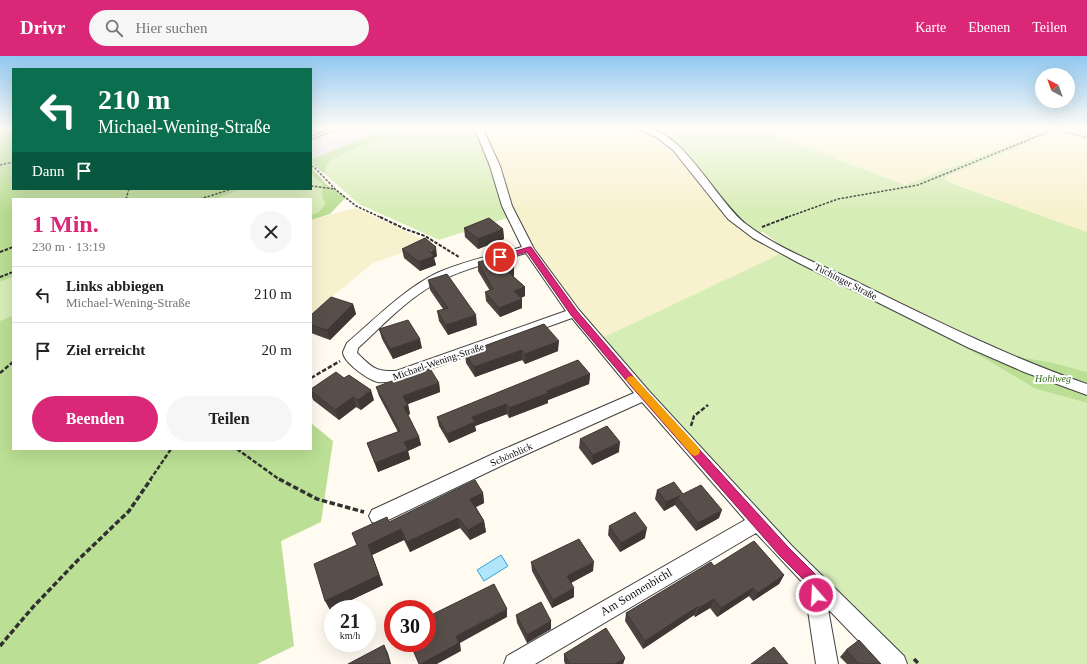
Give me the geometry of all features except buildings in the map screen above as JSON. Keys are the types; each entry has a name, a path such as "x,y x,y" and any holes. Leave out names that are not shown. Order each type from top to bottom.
{"street":[{"path":"490,155 507,206 529,249 574,313 644,395 758,522 896,664"},
{"name":"Tuchinger Straße","path":"681,155 716,202 733,219 751,232 948,332 1010,361 1087,390"},
{"path":"350,355 352,346 415,291 441,276 472,265 529,249"},
{"name":"Michael-Wening-Straße","path":"350,355 365,369 379,376 397,376 574,313"},
{"name":"Schönblick","path":"378,516 501,458 644,395"},
{"name":"Am Sonnenbichl","path":"515,664 758,522"},
{"path":"814,581 827,664"}],"path":[{"path":"751,232 838,199 918,185 990,155"},
{"path":"0,165 12,162"},
{"path":"312,166 335,189 356,206 405,229 425,236 472,265"},
{"path":"312,186 335,189"},
{"path":"203,198 229,190"},
{"path":"0,252 12,247"},
{"path":"0,277 12,272"},
{"path":"312,377 350,355"},
{"path":"0,373 12,363"},
{"path":"0,646 33,607 78,560 129,511 170,450"},
{"path":"239,450 283,482 317,499 378,516"}],"shaded area":[{"path":"312,155 319,155 313,158"},
{"path":"494,155 681,155 718,206 784,252 602,338 556,280 524,232 512,208"},
{"path":"827,155 982,155 905,185"},
{"path":"998,155 1087,155 1087,232 945,180 945,177"},
{"path":"356,208 431,243 373,263 312,313 312,220"}],"green space":[{"path":"0,155 12,155 12,190 240,190 220,198 12,198 12,277 0,282"},
{"path":"320,155 340,155 334,158 326,166 325,174 312,164 312,157"},
{"path":"340,155 486,155 507,218 439,240 359,204 325,174 326,166 334,158"},
{"path":"678,155 827,155 905,185 982,155 998,155 945,177 945,180 1087,232 1087,372 1054,363 1002,355 814,263 780,245 763,232 757,234 740,221"},
{"path":"312,168 328,186 346,197 330,214 312,220 312,215 319,212 325,204 322,196 323,184 312,175"},
{"path":"312,175 324,184 322,196 325,204 319,212 312,215 312,198 220,198 240,190 312,190"},
{"path":"784,252 977,348 1036,389 1087,403 1087,664 907,664 805,561 602,338"},
{"path":"12,277 12,315 0,321 0,282"},
{"path":"12,315 12,450 312,450 312,424 333,441 321,522 281,541 294,646 257,664 0,664 0,321"},
{"name":"Hohlweg","path":"967,348 1054,363 1087,372 1087,403 1036,389"}],"water":[{"path":"501,555 508,566 484,581 477,570"}],"slow traffic":[{"path":"631,380 695,451"}],"route":[{"path":"500,257 529,249 574,313 634,383 785,552 814,581 816,595"}]}
